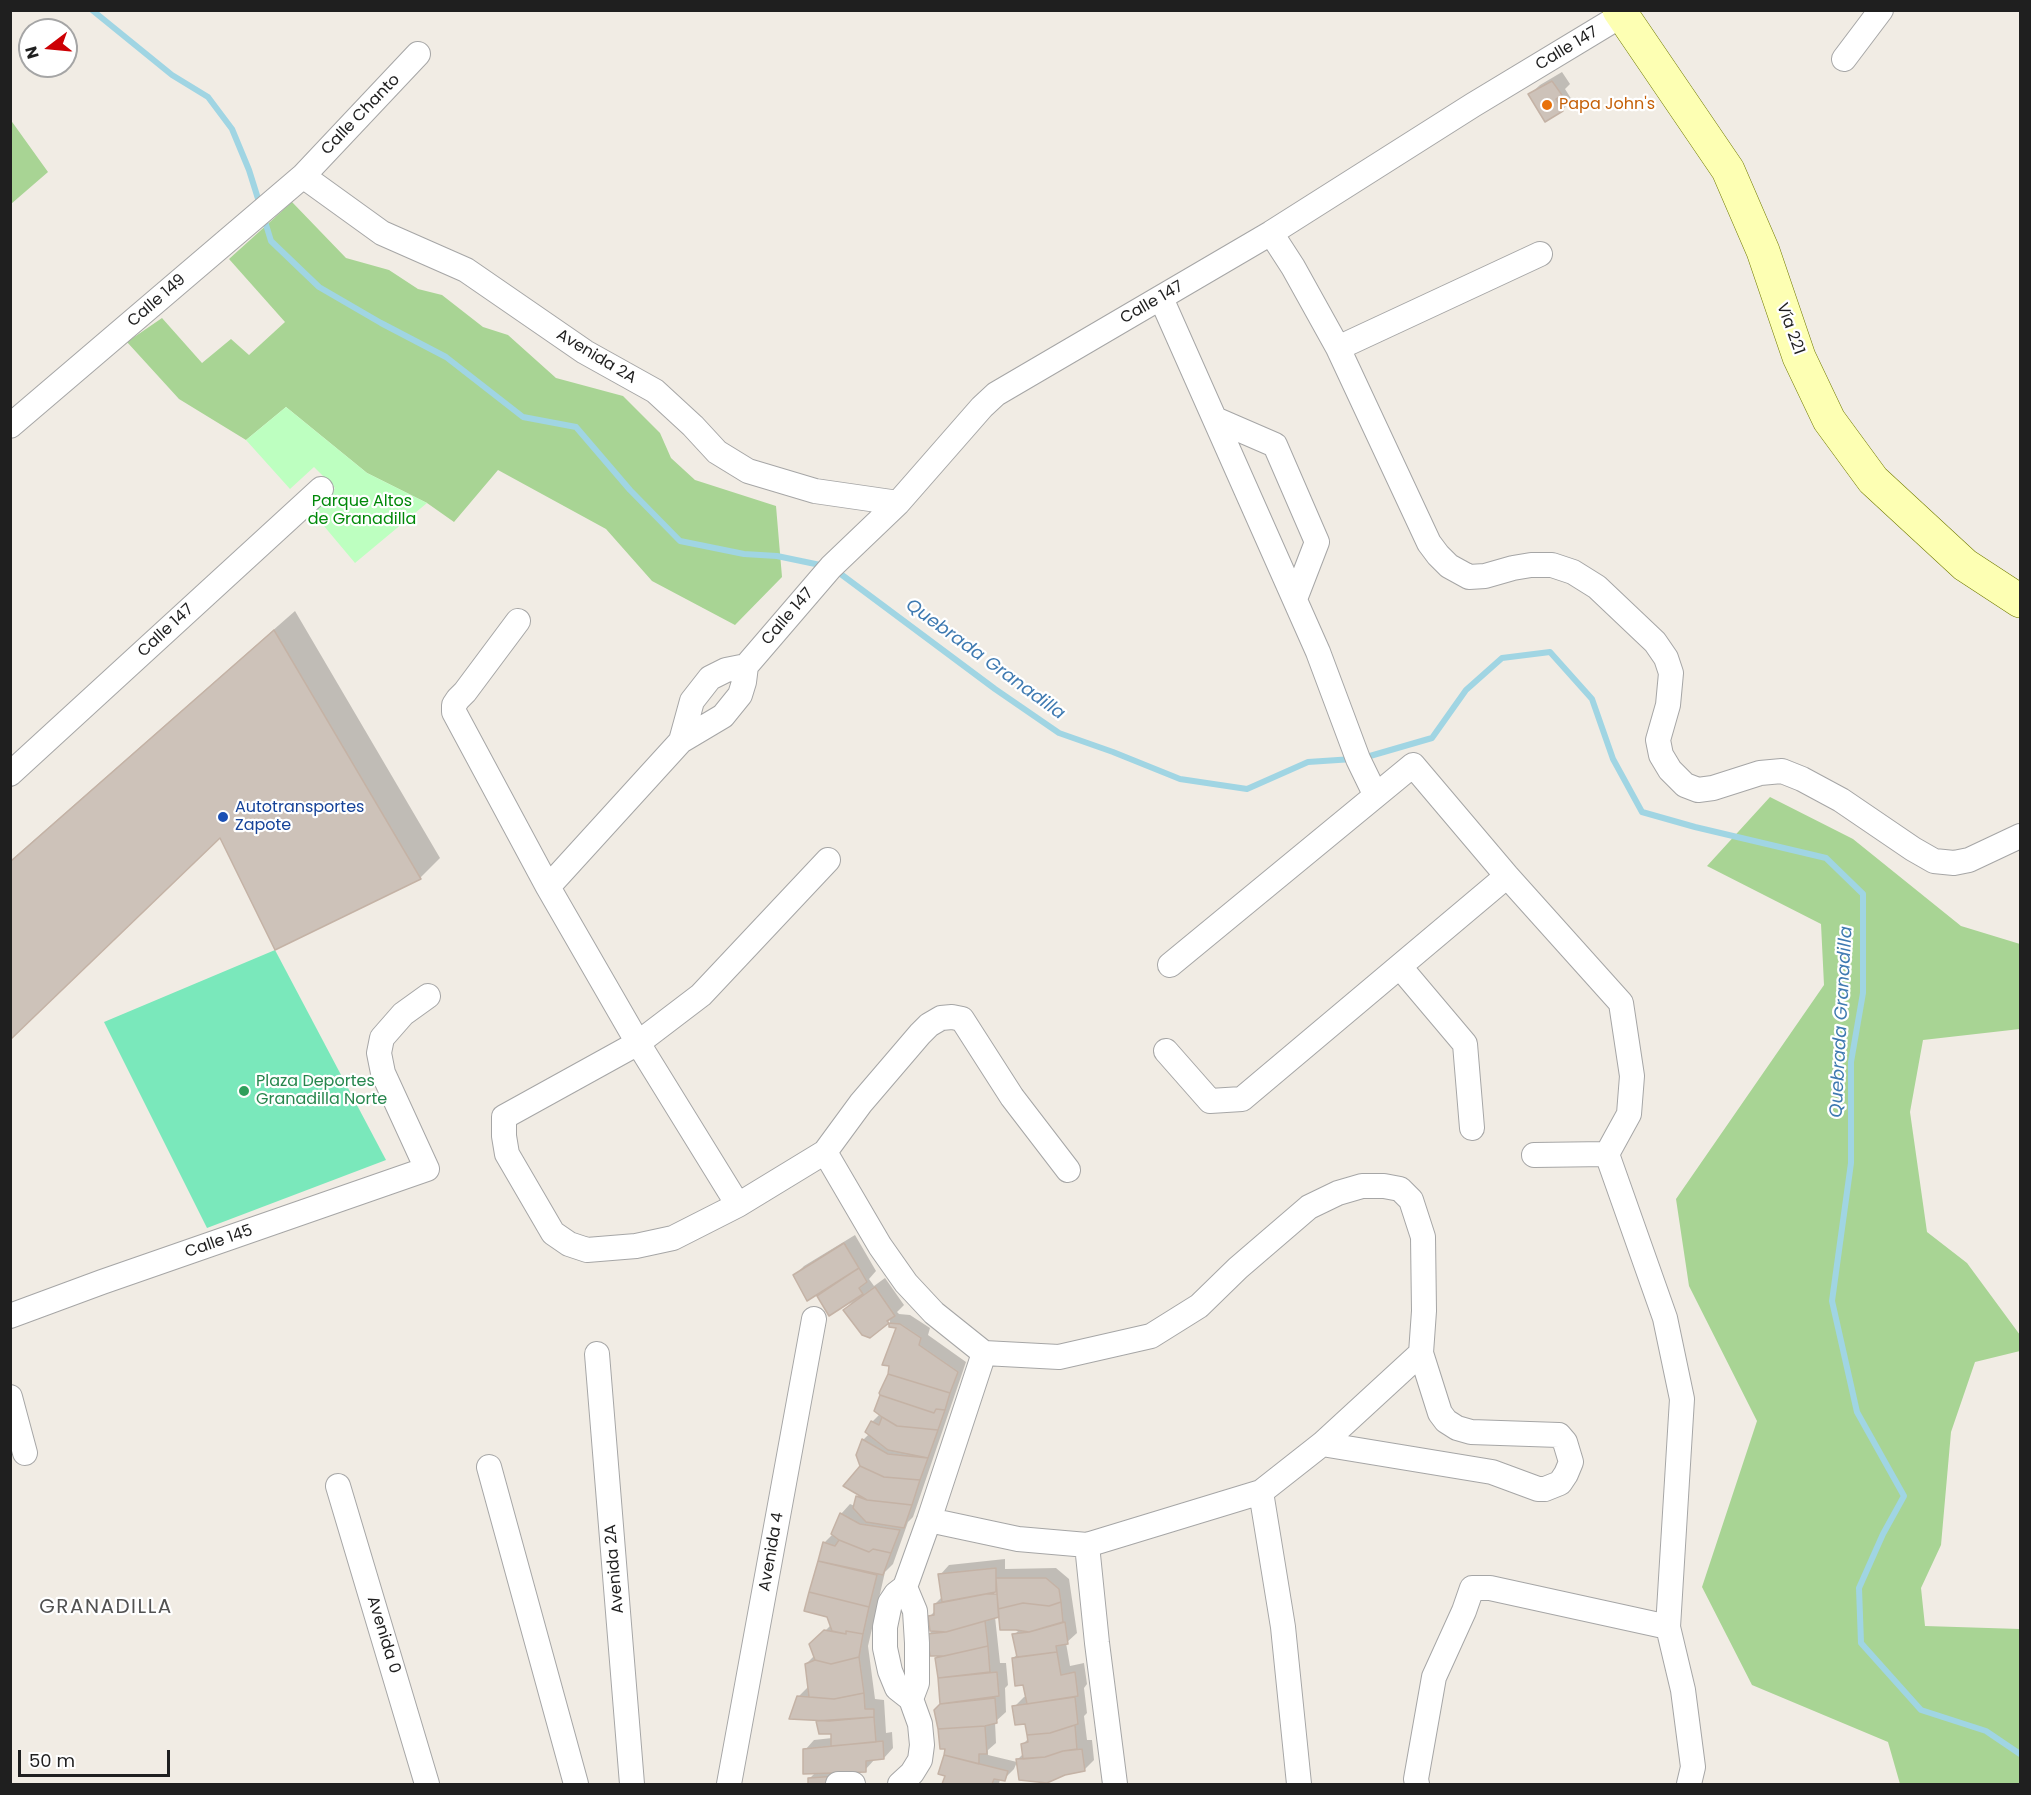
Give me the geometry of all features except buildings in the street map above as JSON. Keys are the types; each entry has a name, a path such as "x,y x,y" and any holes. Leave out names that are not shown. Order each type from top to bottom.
{"main road":[{"name":"Vía 221","path":"1621,13 1728,170 1763,251 1799,357 1829,420 1873,480 1965,565 2020,601"}],"street":[{"path":"1844,59 1881,10"},
{"name":"Calle 147","path":"746,666 831,567 898,504 982,407 996,394 1271,233 1621,13"},
{"name":"Calle Chanto","path":"303,176 418,54"},
{"name":"Calle 149","path":"10,426 303,176"},
{"name":"Avenida 2A","path":"303,176 382,233 466,270 585,352 655,391 717,452 748,471 815,491 898,504"},
{"path":"1271,233 1293,267 1338,348 1429,543 1449,566 1469,577 1485,576 1531,565 1552,565 1573,572 1597,587 1655,642 1666,658 1671,673 1668,705 1658,740 1661,755 1670,770 1684,785 1698,790 1713,788 1760,773 1782,771 1841,800 1912,849 1934,861 1954,863 1969,860 2020,836"},
{"path":"1338,348 1540,254"},
{"path":"1161,298 1318,652 1358,759 1375,794"},
{"path":"1215,419 1275,446 1317,542 1295,599"},
{"name":"Calle 147","path":"10,774 321,489"},
{"path":"518,621 458,699 454,705 454,712 548,887 638,1043 738,1205"},
{"path":"548,887 681,741 723,716 740,695 746,666 726,670 710,678 692,701 681,741"},
{"path":"1170,965 1413,765 1507,876 1621,1003 1632,1076 1629,1114 1607,1154 1665,1318 1682,1399 1668,1627 1683,1690 1693,1767 1689,1785"},
{"path":"828,860 701,995 638,1043 504,1117 507,1155 553,1233 569,1244 587,1250 636,1246 673,1238 738,1205 825,1152 861,1102 920,1034 941,1018 962,1019 1012,1096 1068,1170"},
{"path":"1166,1051 1210,1101 1242,1099 1507,876"},
{"path":"1400,966 1465,1044 1472,1128"},
{"name":"Calle 145","path":"10,1316 427,1169 383,1073 379,1053 382,1038 403,1014 428,996"},
{"path":"825,1152 880,1246 906,1283 934,1313 984,1353 1059,1357 1151,1336 1199,1306 1238,1268 1310,1208 1338,1193 1362,1186 1384,1186 1400,1190 1412,1200 1423,1237 1424,1311 1421,1353 1440,1413 1457,1428 1471,1432 1559,1435 1563,1438 1570,1462 1560,1483 1545,1489 1538,1489 1492,1472 1322,1444"},
{"path":"1534,1155 1607,1154"},
{"name":"Avenida 4","path":"729,1785 814,1319"},
{"path":"900,1785 912,1773 920,1760 922,1745 920,1724 911,1699 897,1688 890,1671 885,1648 885,1627 890,1603 905,1587 930,1520 984,1353"},
{"path":"930,1520 1018,1539 1087,1545 1261,1492 1322,1444 1421,1353"},
{"name":"Avenida 2A","path":"597,1354 632,1785"},
{"path":"10,1397 25,1453"},
{"path":"489,1467 576,1785"},
{"name":"Avenida 0","path":"338,1486 427,1785"},
{"path":"1261,1492 1283,1627 1299,1785"},
{"path":"1087,1545 1115,1785"},
{"path":"905,1587 915,1611 917,1643 917,1683 911,1699"},
{"path":"1417,1785 1416,1779 1434,1677 1472,1588 1490,1588 1668,1627"},
{"path":"838,1784 853,1785"}],"green space":[{"path":"10,119 48,172 11,204 10,204"},
{"path":"292,202 346,258 389,270 418,289 442,295 483,327 508,335 556,378 623,396 660,433 671,458 695,480 776,506 782,577 735,625 652,581 606,529 498,470 454,522 427,503 367,473 286,407 246,440 179,399 127,342 162,318 202,363 231,339 249,355 285,322 229,259"},
{"name":"Parque Altos de Granadilla","path":"286,407 367,473 427,503 355,563 313,513 335,488 314,467 290,489 246,440"},
{"path":"1770,797 1853,839 1961,926 2020,944 2020,1029 1923,1040 1910,1112 1927,1232 1967,1263 2020,1335 2020,1351 1975,1362 1951,1432 1941,1545 1921,1588 1925,1626 2020,1629 2020,1784 1900,1784 1888,1742 1752,1685 1702,1587 1757,1421 1689,1286 1676,1199 1824,985 1821,924 1707,866"},
{"name":"Plaza Deportes Granadilla Norte","path":"275,950 386,1160 207,1228 104,1022"}],"waterway":[{"name":"Quebrada Granadilla","path":"92,10 172,75 208,97 232,129 260,205"},
{"name":"Quebrada Granadilla","path":"264,218 271,241 319,287 446,357 523,417 576,427 630,490 680,541 744,554 777,556 825,566"},
{"name":"Quebrada Granadilla","path":"834,569 995,689 1059,733 1180,779 1247,789 1308,762 1353,759"},
{"name":"Quebrada Granadilla","path":"1363,758 1432,738 1466,690 1502,658 1550,652 1592,699 1613,759 1642,812 1826,858 1863,894 1863,993 1851,1062 1851,1163 1832,1301 1857,1412 1904,1496 1883,1534 1859,1588 1861,1643 1921,1710 1986,1731 2020,1754"}],"place":[{"name":"Papa John's","path":"1547,105"},
{"name":"Autotransportes Zapote","path":"223,817"},
{"name":"Plaza Deportes Granadilla Norte","path":"244,1091"}],"district":[{"name":"GRANADILLA","path":"106,1608"}]}
